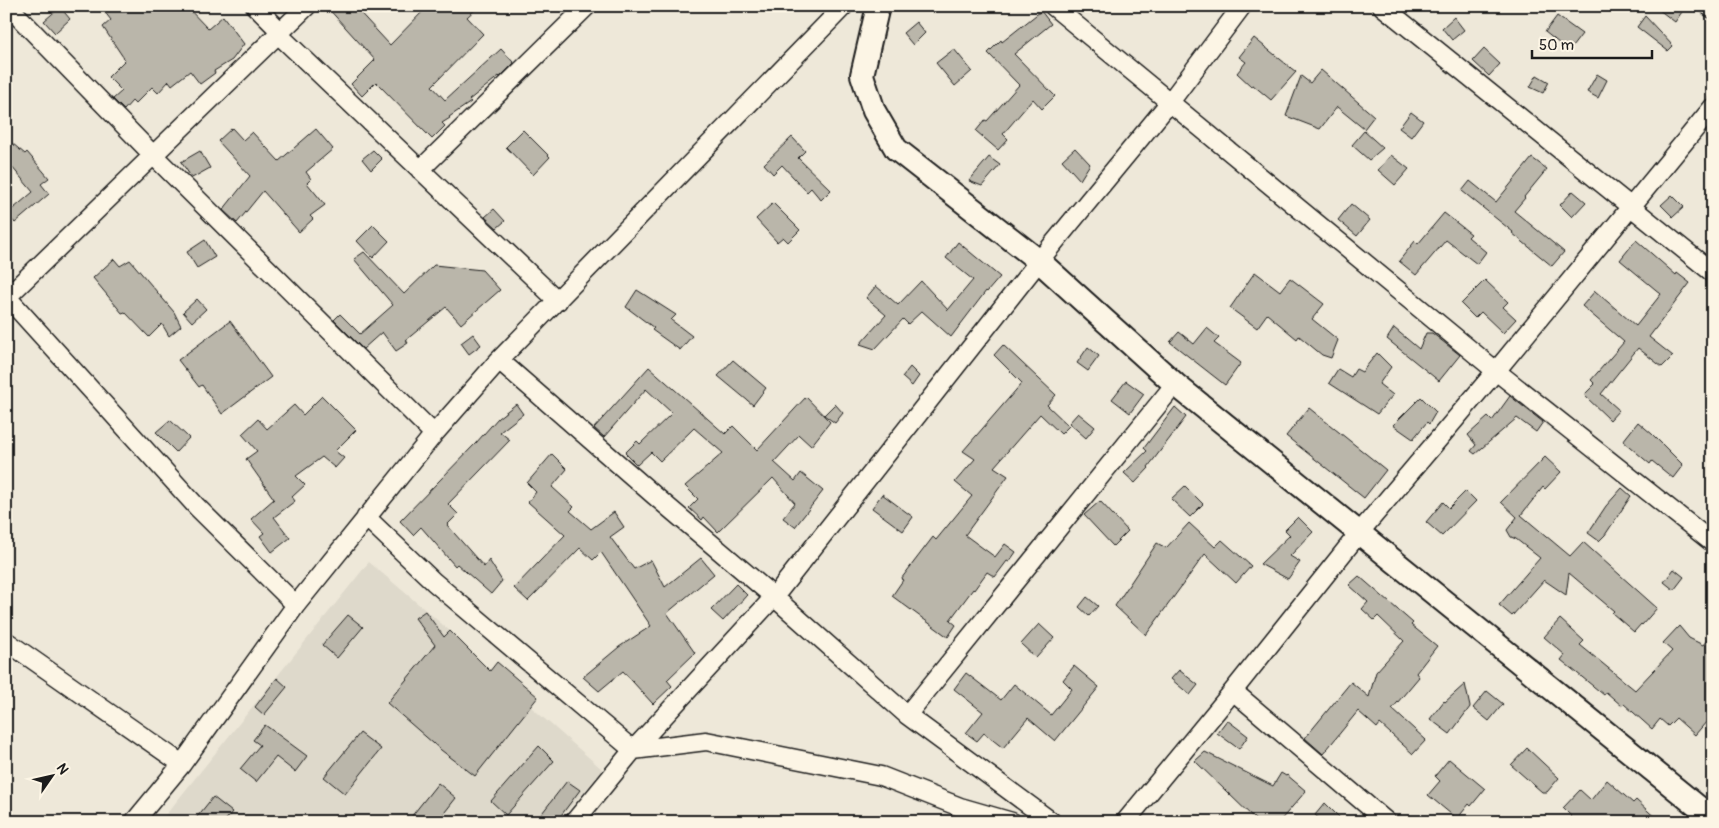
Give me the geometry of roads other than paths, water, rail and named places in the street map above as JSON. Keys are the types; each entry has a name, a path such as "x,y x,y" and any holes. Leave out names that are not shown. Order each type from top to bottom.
{"street":[{"path":"8,6 154,156 434,434"},
{"path":"255,6 281,32 278,34"},
{"path":"296,605 197,507 6,297 307,6"},
{"path":"420,170 587,6"},
{"path":"134,822 182,764 296,605 434,434 499,360 844,6"},
{"path":"878,6 862,75 874,111 896,149 1039,261 1175,384 1713,820"},
{"path":"1053,6 1496,372 1713,543"},
{"path":"574,822 633,750 774,597 1039,261 1170,102 1242,6"},
{"path":"1382,6 1713,272"},
{"path":"1709,6 1713,9"},
{"path":"278,34 558,301"},
{"path":"1125,822 1233,691 1359,533 1496,372 1713,107"},
{"path":"499,360 654,496 774,597 907,715 1052,822"},
{"path":"907,715 1175,384"},
{"path":"366,517 434,582 633,750 706,741 881,776 960,807 1012,822"},
{"path":"6,641 182,764"},
{"path":"1233,691 1387,822"}]}
